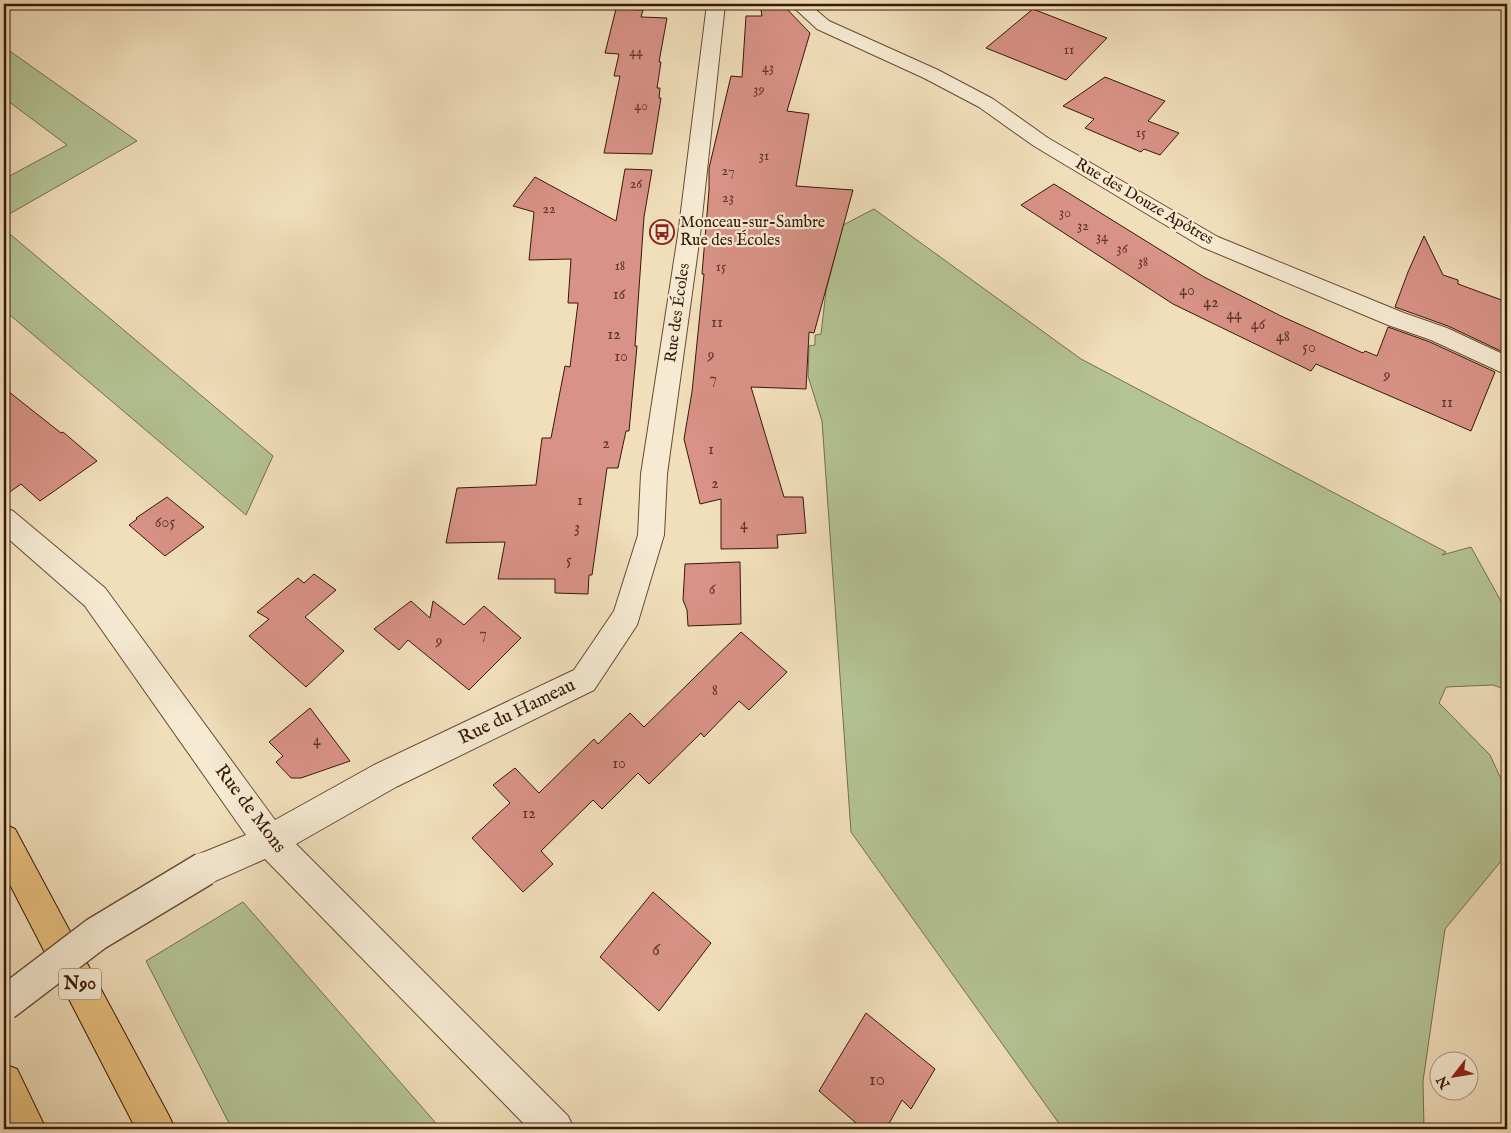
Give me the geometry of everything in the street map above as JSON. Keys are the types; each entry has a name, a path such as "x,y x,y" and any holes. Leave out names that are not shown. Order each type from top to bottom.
{"highway":[{"name":"N90","path":"4,840 156,1129"},
{"path":"4,1082 27,1129"}],"street":[{"name":"Rue des Écoles","path":"654,474 689,235 716,4"},
{"name":"Rue des Douze Apôtres","path":"799,4 823,26 931,74 986,104 1041,142 1210,242 1439,334 1507,366"},
{"name":"Rue du Hameau","path":"4,1004 96,934 204,869 270,841 385,776 584,680 627,616 651,535 654,474"},
{"name":"Rue de Mons","path":"4,519 95,597 270,841 555,1129"}],"green space":[{"path":"4,47 137,141 4,217 4,179 67,145 4,98"},
{"path":"874,209 1081,359 1446,552 1442,555 1471,547 1507,612 1507,690 1493,685 1446,687 1439,703 1490,755 1507,792 1507,854 1445,929 1423,1081 1424,1129 1063,1129 851,832 822,421 808,376 809,346 815,345 815,335 821,334 826,291 843,225"},
{"path":"4,229 273,456 246,515 4,310"},
{"path":"243,902 441,1129 232,1129 146,961"}],"building":[{"path":"760,4 782,4 810,33 787,111 809,114 796,186 853,190 814,333 809,332 806,389 751,387 784,497 803,497 806,533 777,535 778,548 721,549 721,499 700,504 684,439 692,392 704,274 702,274 709,168 731,76 742,77 746,16 762,16"},
{"path":"616,9 643,10 641,17 667,18 659,62 661,62 657,88 660,88 659,98 661,98 652,154 604,153 620,76 614,76 619,54 605,53"},
{"path":"1033,9 1107,38 1066,80 986,48"},
{"path":"1105,77 1165,101 1148,121 1179,133 1160,155 1144,149 1141,152 1085,128 1094,119 1063,106"},
{"path":"625,169 652,170 644,217 635,346 637,346 629,431 626,431 618,468 607,468 592,575 589,575 588,594 555,593 555,579 498,579 505,542 446,543 457,488 536,485 542,438 551,438 565,366 570,367 578,303 568,303 571,259 529,260 534,212 513,206 535,177 616,221"},
{"path":"1054,184 1204,277 1281,316 1363,353 1365,351 1377,356 1388,327 1430,342 1495,372 1471,431 1316,364 1311,371 1173,304 1021,205"},
{"path":"1424,236 1443,275 1458,280 1458,284 1507,302 1507,341 1503,352 1448,326 1395,307"},
{"path":"4,388 61,433 63,432 97,461 40,501 21,484 4,496"},
{"path":"167,497 204,527 165,556 129,525"},
{"path":"740,562 741,624 688,626 687,610 683,600 685,564"},
{"path":"314,574 336,590 305,617 344,651 306,687 249,636 269,619 257,612 298,578 304,583"},
{"path":"411,601 430,618 433,601 464,625 484,606 521,638 469,690 408,640 399,650 374,629"},
{"path":"741,632 787,672 749,710 739,701 704,737 701,733 649,784 638,773 602,809 593,800 541,851 553,864 523,892 472,838 510,803 493,785 515,768 539,793 594,739 598,744 630,713 644,727"},
{"path":"310,708 350,761 301,778 291,778 276,762 283,756 269,742"},
{"path":"653,892 711,943 659,1011 600,957"},
{"path":"866,1013 935,1069 911,1109 902,1100 886,1129 863,1129 819,1091"}],"place":[{"name":"Monceau-sur-Sambre Rue des Écoles","path":"662,232"}]}
